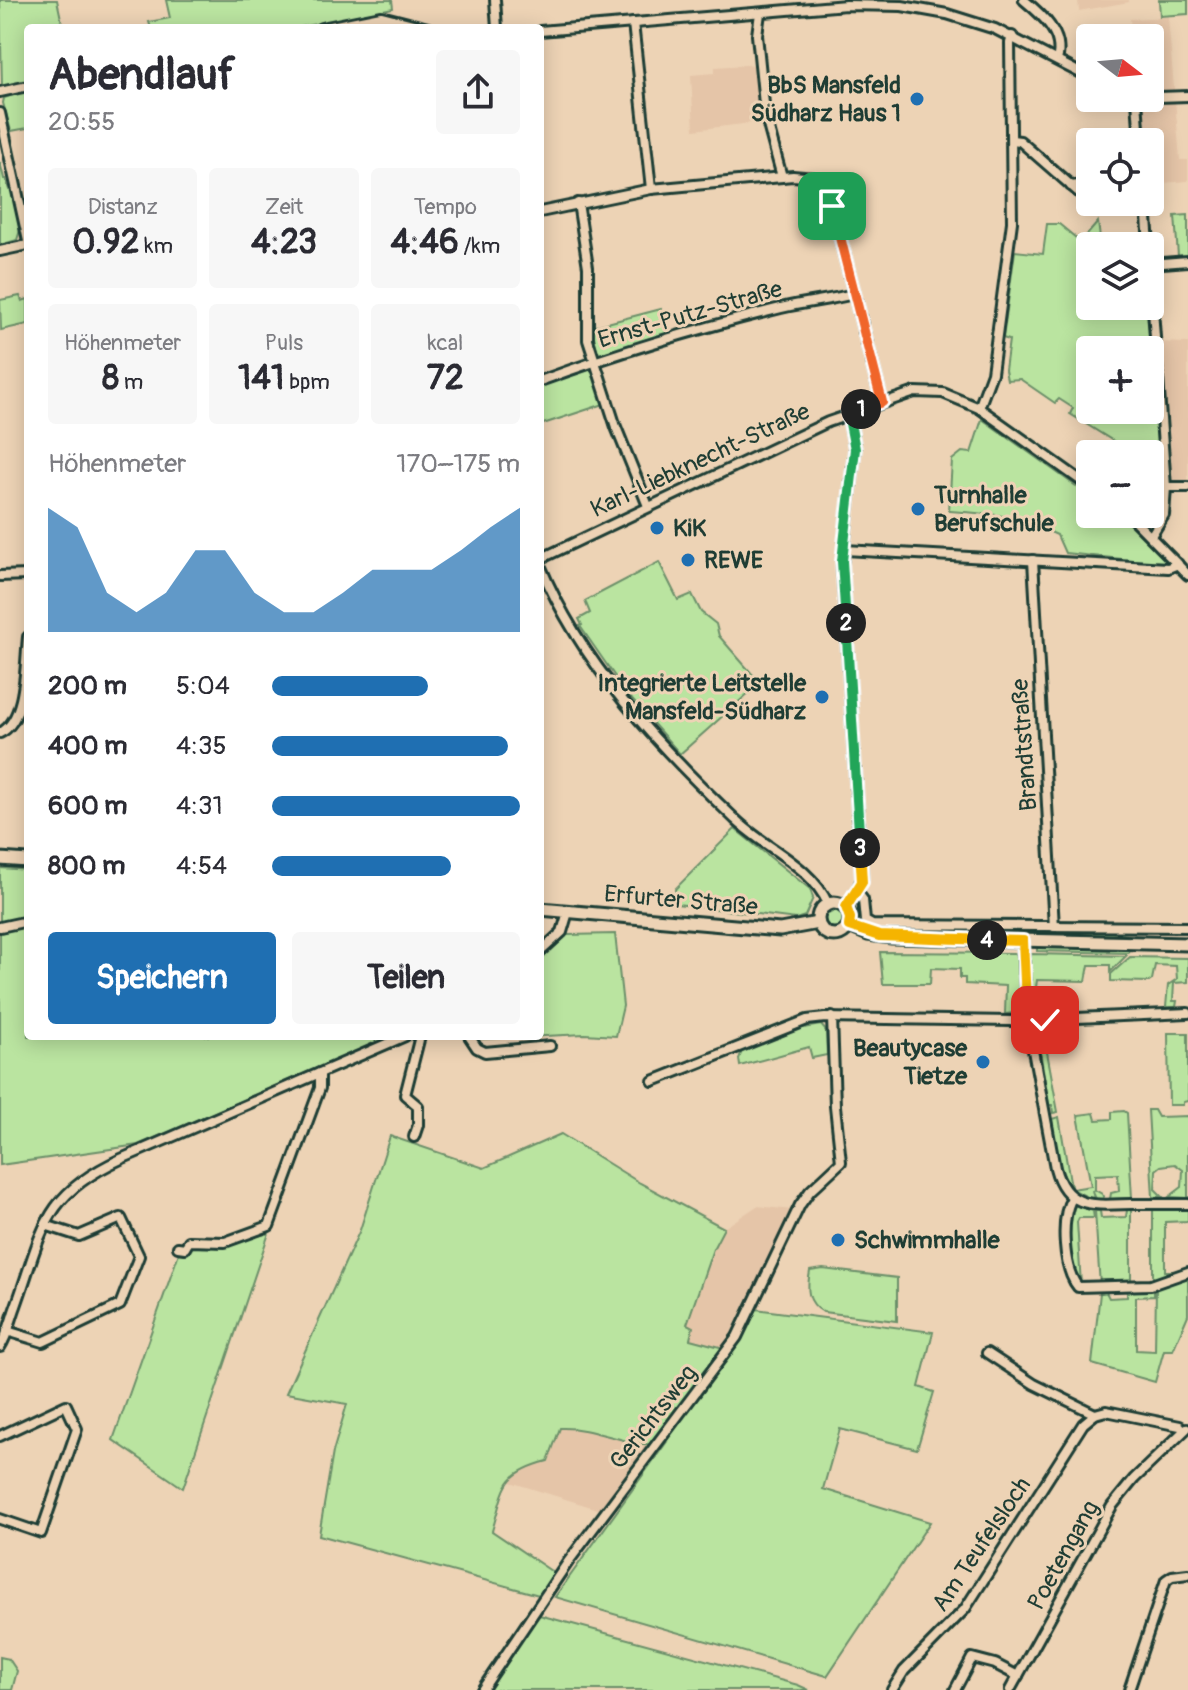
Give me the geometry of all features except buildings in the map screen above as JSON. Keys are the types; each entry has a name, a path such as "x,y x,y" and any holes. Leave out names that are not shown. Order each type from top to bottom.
{"main road":[{"path":"0,859 24,861"},
{"path":"837,903 846,907 849,926 841,934 824,931 818,923 820,912 828,904 837,903"},
{"name":"Erfurter Straße","path":"544,909 786,930 818,923"},
{"path":"849,926 886,937 1188,944"}],"street":[{"path":"495,0 497,24"},
{"path":"1024,0 1050,23 1059,53 1057,60"},
{"path":"544,31 846,5 902,6 959,17 1012,36 1076,70"},
{"path":"760,13 757,35 765,114 782,177"},
{"path":"341,24 381,16 412,24"},
{"path":"633,23 651,189"},
{"path":"979,408 992,373 1011,240 1012,36"},
{"path":"0,92 24,87"},
{"path":"1164,97 1188,96"},
{"path":"0,113 24,224"},
{"path":"1012,140 1020,141 1076,190"},
{"path":"544,211 651,189 782,177 808,177 825,186 882,402"},
{"path":"1071,186 1076,185"},
{"path":"578,203 588,267 588,336 616,427 648,506"},
{"path":"0,251 24,244"},
{"path":"1164,265 1188,261"},
{"name":"Ernst-Putz-Straße","path":"544,380 596,361 784,308 854,294"},
{"path":"1151,536 1164,515 1166,487 1154,320"},
{"name":"Karl-Liebknecht-Straße","path":"544,560 648,506 848,413 912,392 931,391 952,396 979,408 1076,477"},
{"path":"846,907 862,879 842,569 855,449 848,413"},
{"path":"1166,487 1188,487"},
{"path":"1143,528 1188,575"},
{"path":"845,550 1170,568 1178,564"},
{"name":"Brandtstraße","path":"1033,560 1054,927"},
{"path":"544,570 579,641 623,700 700,786 738,823 812,878 823,891 828,904"},
{"path":"0,576 24,575"},
{"path":"0,733 10,727 18,715 24,679"},
{"path":"857,892 863,900 865,921 872,925 1188,927"},
{"path":"544,948 562,932 568,912"},
{"path":"0,927 24,922"},
{"path":"1146,927 1146,943"},
{"path":"1023,941 1027,1020 1056,1172 1064,1189 1072,1198 1095,1205 1188,1204"},
{"path":"653,1081 807,1020 832,1017 1027,1020 1188,1013"},
{"name":"Gerichtsweg","path":"482,1690 568,1562 728,1350 800,1205 810,1191 841,1162 835,1106 832,1017"},
{"path":"0,1347 45,1225 57,1204 81,1180 147,1148 396,1040"},
{"path":"414,1137 418,1125 418,1106 405,1095 419,1040"},
{"path":"472,1040 485,1052 550,1046"},
{"path":"178,1247 185,1248 189,1241 195,1240 225,1242 269,1226 320,1088 320,1073"},
{"path":"1072,1198 1065,1214 1068,1265 1078,1287 1151,1285 1188,1272"},
{"path":"7,1331 43,1342 120,1305 138,1263 138,1251 121,1218 79,1236 45,1225"},
{"path":"987,1353 1034,1384 1095,1414 1106,1411 1186,1428"},
{"path":"0,1436 66,1405 77,1429 41,1533 1,1521"},
{"name":"Am Teufelsloch","path":"892,1690 904,1671 965,1609 1083,1424 1095,1414"},
{"name":"Poetengang","path":"1010,1690 1112,1506 1134,1479 1186,1428"},
{"path":"1129,1690 1166,1580 1188,1574"},
{"path":"955,1690 972,1658 980,1658 1018,1676"}],"shaded area":[{"path":"1078,0 1129,0 1129,2 1079,11"},
{"path":"1168,17 1180,160 1188,160 1188,181 1164,183 1164,128 1139,128 1138,112 1164,112 1164,24 1131,24 1130,19"},
{"path":"760,64 767,121 694,130 691,75 715,73 715,67"},
{"path":"1164,342 1188,343 1188,482 1169,481 1164,418"},
{"path":"757,1206 792,1210 735,1333 724,1348 689,1339 687,1325 713,1249 724,1228"},
{"path":"578,1427 651,1447 601,1510 507,1481 524,1467 548,1461 559,1428"}],"green space":[{"path":"0,0 57,0 62,24 24,24 24,82 2,86"},
{"path":"166,0 392,0 393,8 315,24 149,22 170,18"},
{"path":"1159,0 1188,0 1188,14 1160,16"},
{"path":"24,91 24,129 11,131 4,98"},
{"path":"0,162 4,179 12,191 20,230 17,240 0,245"},
{"path":"1188,215 1188,255 1178,256 1175,216"},
{"path":"1098,222 1099,232 1090,232"},
{"path":"1047,224 1059,224 1076,238 1076,320 1150,320 1151,336 1076,336 1076,418 1070,414 1073,408 1059,399 1055,403 1020,379 1007,380 1005,370 1009,340 1003,338 1015,251 1043,254"},
{"path":"20,296 24,300 24,325 1,330 0,300"},
{"path":"661,309 668,335 598,355 592,327"},
{"path":"592,368 604,404 544,424 544,385"},
{"path":"982,419 1076,486 1076,528 1134,528 1169,564 1065,553 1057,535 1029,523 992,515 949,511 952,460 962,452 971,453"},
{"path":"1086,424 1157,424 1158,440 1111,440"},
{"path":"659,562 678,600 692,594 701,612 716,624 719,636 760,683 680,754 627,694 580,626 579,619 590,613 585,601"},
{"path":"735,829 810,889 813,898 805,916 796,919 677,904 675,889"},
{"path":"0,868 24,870 24,1040 383,1040 138,1145 0,1165"},
{"path":"838,909 844,913 845,922 839,929 830,929 825,925 824,916"},
{"path":"921,928 1032,933 1031,936 921,932"},
{"path":"1036,931 1112,932 1132,938 1036,937"},
{"path":"615,934 623,1006 616,1036 544,1036 544,957 567,935"},
{"path":"1037,946 1132,947 1128,953 1037,951"},
{"path":"880,952 1015,953 1018,957 1019,1009 1005,1014 1006,986 965,984 965,978 960,978 960,969 931,968 930,984 883,984"},
{"path":"1031,954 1126,956 1110,972 1110,965 1089,965 1086,981 1037,980 1035,995 1030,995 1028,968"},
{"path":"1130,957 1188,958 1188,982 1174,983 1173,1001 1177,1001 1176,1007 1166,1007 1168,985 1177,979 1176,966 1155,965 1149,982 1111,981 1111,974"},
{"path":"1031,997 1060,998 1060,1011 1036,1011"},
{"path":"1048,1022 1059,1022 1061,1034 1038,1037 1039,1028"},
{"path":"821,1025 826,1031 827,1055 812,1058 809,1047 740,1066 742,1051 797,1029"},
{"path":"1168,1033 1188,1033 1188,1101 1183,1105 1169,1105"},
{"path":"1045,1041 1058,1112 1053,1113 1039,1045"},
{"path":"1148,1110 1154,1110 1158,1117 1188,1116 1188,1198 1169,1197 1182,1187 1183,1170 1175,1164 1156,1170 1155,1189 1163,1197 1153,1197"},
{"path":"1112,1112 1127,1113 1132,1198 1110,1199 1111,1193 1119,1191 1118,1174 1095,1175 1095,1190 1104,1199 1096,1199 1092,1190 1094,1199 1091,1199 1072,1189 1091,1186 1078,1115 1094,1113 1096,1120 1112,1119"},
{"path":"1059,1117 1071,1187 1059,1163 1052,1119"},
{"path":"561,1134 640,1183 724,1228 713,1249 687,1324 693,1327 690,1339 724,1348 748,1308 933,1332 919,1387 934,1392 917,1449 840,1429 823,1489 930,1522 827,1676 555,1597 666,1443 641,1444 574,1428 560,1428 548,1461 521,1471 507,1484 492,1531 554,1573 539,1595 319,1535 333,1452 347,1404 286,1393 360,1230 390,1136 484,1168"},
{"path":"1076,1205 1093,1211 1094,1218 1079,1218 1077,1222 1081,1285 1072,1267 1068,1248 1070,1208"},
{"path":"1127,1210 1131,1210 1131,1285 1100,1286 1095,1211 1100,1211 1101,1218 1126,1217"},
{"path":"1153,1210 1188,1210 1188,1221 1165,1222 1165,1271 1175,1271 1175,1274 1153,1282"},
{"path":"269,1233 183,1488 113,1440 180,1250 192,1243 223,1245"},
{"path":"823,1269 897,1278 897,1321 823,1312 817,1308 808,1289 810,1271"},
{"path":"1188,1278 1188,1315 1173,1350 1164,1350 1155,1382 1092,1364 1100,1293 1106,1292 1109,1298 1127,1297 1127,1291 1154,1288 1154,1296 1136,1297 1136,1350 1155,1351 1156,1288"},
{"path":"528,1612 798,1685 809,1690 476,1690"},
{"path":"0,1657 9,1659 17,1671 12,1690 0,1690"}],"place":[{"name":"BbS Mansfeld Südharz Haus 1","path":"917,99"},
{"name":"Turnhalle Berufschule","path":"918,509"},
{"name":"KiK","path":"657,528"},
{"name":"REWE","path":"688,560"},
{"name":"Integrierte Leitstelle Mansfeld-Südharz","path":"822,697"},
{"name":"Beautycase Tietze","path":"983,1062"},
{"name":"Schwimmhalle","path":"838,1240"}],"route":[{"path":"832,206 882,402 848,413 855,449 842,565 862,879 854,898 846,907 849,926 886,937 1023,941 1027,1020 1045,1020"}]}
